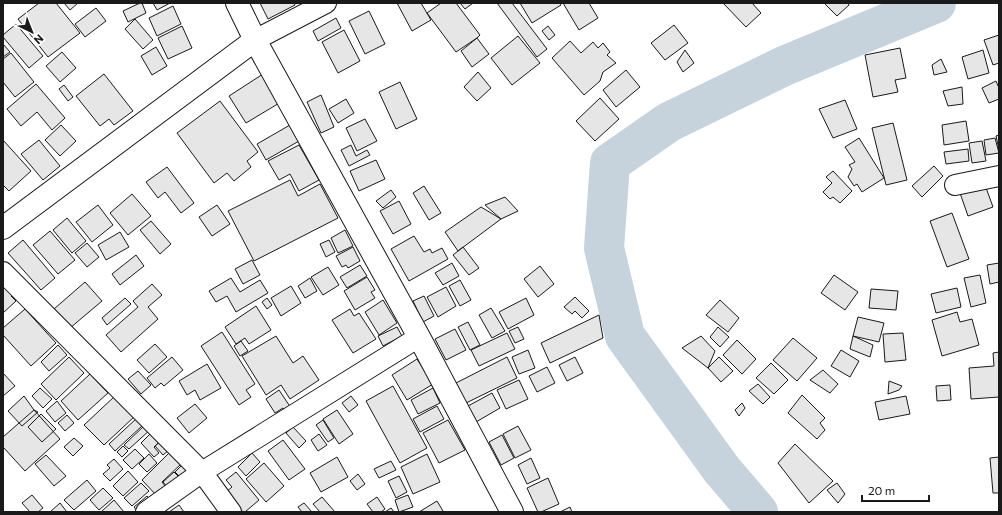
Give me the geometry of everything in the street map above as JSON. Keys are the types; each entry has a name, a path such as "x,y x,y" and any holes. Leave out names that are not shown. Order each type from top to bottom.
{"street":[{"path":"237,3 255,40 419,337 512,512"},
{"path":"3,228 255,40 326,3"},
{"path":"955,185 999,176"},
{"path":"3,272 202,472 231,512"},
{"path":"146,512 202,472 419,337"}],"building":[{"path":"39,3 56,3 80,33 48,57 18,19"},
{"path":"64,3 78,3 70,10"},
{"path":"142,3 146,13 128,22 123,11"},
{"path":"153,3 170,3 157,10"},
{"path":"260,3 294,3 295,5 268,19"},
{"path":"397,3 421,3 431,20 412,31"},
{"path":"441,3 456,3 480,35 456,52 427,13"},
{"path":"460,3 473,3 465,9"},
{"path":"497,3 512,3 547,49 537,57"},
{"path":"520,3 560,3 561,5 532,23"},
{"path":"563,3 589,3 598,18 579,30"},
{"path":"723,3 752,3 761,13 746,27"},
{"path":"824,3 848,3 849,5 837,16"},
{"path":"173,6 181,24 157,36 149,18"},
{"path":"96,8 106,21 85,37 75,24"},
{"path":"369,11 385,44 365,54 349,21"},
{"path":"336,18 341,28 318,41 313,31"},
{"path":"135,19 153,40 143,49 125,29"},
{"path":"16,24 43,56 29,68 3,37 3,35"},
{"path":"674,25 688,43 665,60 651,43"},
{"path":"182,26 192,48 168,59 158,38"},
{"path":"548,26 555,35 549,40 542,31"},
{"path":"344,30 360,61 338,73 322,42"},
{"path":"999,35 999,63 993,65 984,40"},
{"path":"518,36 540,63 512,85 491,58"},
{"path":"477,38 489,54 472,67 461,51"},
{"path":"570,41 581,53 593,42 598,48 603,43 610,52 607,55 616,63 603,72 600,81 584,95 552,58"},
{"path":"3,44 10,52 3,57"},
{"path":"156,47 167,66 152,75 141,56"},
{"path":"900,48 906,78 895,80 898,92 873,97 865,55"},
{"path":"685,50 694,63 683,72 677,62"},
{"path":"983,50 989,73 968,79 962,57"},
{"path":"62,52 76,68 60,82 46,66"},
{"path":"11,53 34,82 15,97 3,82 3,59"},
{"path":"941,59 947,72 934,75 932,65"},
{"path":"626,70 640,87 616,107 603,90"},
{"path":"478,72 491,88 477,101 464,87"},
{"path":"104,74 133,111 114,125 109,119 100,126 76,96"},
{"path":"263,74 281,102 246,123 229,96"},
{"path":"996,81 999,88 999,99 989,103 982,88"},
{"path":"400,82 417,119 396,129 379,92"},
{"path":"36,84 65,118 52,130 37,112 21,126 7,109"},
{"path":"64,85 73,97 68,101 59,89"},
{"path":"962,87 963,104 948,106 943,91"},
{"path":"321,95 334,127 321,133 307,102"},
{"path":"600,98 619,119 595,141 576,121"},
{"path":"346,99 354,113 338,123 329,109"},
{"path":"845,100 857,129 833,138 819,109"},
{"path":"220,101 258,152 247,161 251,167 234,181 227,173 214,183 177,133"},
{"path":"365,119 377,141 357,151 346,128"},
{"path":"966,121 969,141 944,145 942,125"},
{"path":"893,123 907,180 886,185 872,128"},
{"path":"61,125 76,141 60,156 45,140"},
{"path":"290,125 299,141 266,160 257,144"},
{"path":"999,135 999,150 996,136"},
{"path":"859,138 884,178 862,192 857,184 854,186 848,177 852,169 849,165 855,162 845,147"},
{"path":"995,138 999,153 986,155 984,140"},
{"path":"3,140 31,171 9,191 3,185"},
{"path":"39,140 60,166 43,180 21,154"},
{"path":"982,141 986,161 972,163 969,143"},
{"path":"299,145 319,180 299,191 290,174 279,180 268,161"},
{"path":"351,145 356,156 367,150 370,155 349,166 341,150"},
{"path":"968,149 969,161 946,164 944,152"},
{"path":"376,160 385,179 359,191 350,171"},
{"path":"934,166 943,176 922,197 912,186"},
{"path":"167,167 194,203 181,213 165,192 158,198 146,182"},
{"path":"833,171 852,191 840,203 833,197 830,199 823,192 832,183 826,177"},
{"path":"290,180 298,196 320,184 338,218 254,261 228,211"},
{"path":"985,185 993,207 968,216 960,193"},
{"path":"424,186 441,213 429,220 413,193"},
{"path":"391,190 396,197 383,208 376,201"},
{"path":"132,194 151,216 128,235 110,213"},
{"path":"505,197 518,211 501,219 485,205"},
{"path":"399,201 411,224 393,234 380,211"},
{"path":"98,205 113,225 92,242 76,222"},
{"path":"217,205 230,224 212,236 199,217"},
{"path":"481,207 501,219 458,251 445,232"},
{"path":"952,213 969,259 947,267 930,221"},
{"path":"67,218 86,241 72,253 53,230"},
{"path":"151,221 171,244 160,254 140,230"},
{"path":"345,230 353,246 338,253 331,238"},
{"path":"50,231 75,260 58,274 33,245"},
{"path":"120,232 129,247 106,260 98,245"},
{"path":"414,236 424,252 430,249 432,253 442,248 448,259 409,281 391,249"},
{"path":"23,240 55,278 41,290 8,253"},
{"path":"329,240 335,252 326,257 320,244"},
{"path":"87,243 99,257 87,267 75,253"},
{"path":"353,247 360,261 348,268 346,265 342,267 336,256"},
{"path":"463,247 479,268 469,275 453,255"},
{"path":"136,255 144,266 120,285 112,274"},
{"path":"252,260 260,275 243,284 235,269"},
{"path":"452,263 459,276 443,285 435,273"},
{"path":"999,263 999,282 990,284 987,265"},
{"path":"360,265 367,276 347,288 340,277"},
{"path":"540,266 554,284 538,297 524,279"},
{"path":"328,267 339,285 323,295 311,277"},
{"path":"834,275 858,292 845,310 821,293"},
{"path":"980,275 986,303 971,307 964,278"},
{"path":"367,277 375,290 371,292 375,298 355,310 344,291"},
{"path":"3,278 16,292 11,296 16,301 3,313"},
{"path":"231,278 240,292 260,280 268,293 236,312 227,296 216,302 209,291"},
{"path":"310,278 317,291 305,298 298,286"},
{"path":"460,280 471,300 460,306 449,286"},
{"path":"85,282 102,301 70,328 54,309"},
{"path":"152,284 162,295 148,307 158,319 121,352 106,335 138,307 133,301"},
{"path":"291,286 301,303 281,316 271,298"},
{"path":"446,287 456,306 438,317 427,297"},
{"path":"957,288 961,307 936,313 931,294"},
{"path":"871,289 898,291 896,310 869,308"},
{"path":"424,296 434,316 423,322 413,301"},
{"path":"575,297 589,311 582,318 575,311 572,314 564,307"},
{"path":"125,298 131,304 107,325 102,318"},
{"path":"267,298 272,305 267,309 262,302"},
{"path":"526,298 534,315 508,329 499,312"},
{"path":"383,300 397,323 379,335 365,312"},
{"path":"720,300 739,318 728,332 706,315"},
{"path":"256,306 271,330 249,344 245,338 236,344 225,327"},
{"path":"491,308 505,331 492,338 479,315"},
{"path":"25,309 56,343 31,366 3,335 3,328"},
{"path":"350,309 354,316 359,313 376,339 353,353 332,320"},
{"path":"957,312 960,322 972,319 979,345 942,356 932,320"},
{"path":"599,315 603,338 550,363 541,343"},
{"path":"858,317 884,323 879,342 853,336"},
{"path":"468,322 480,345 470,350 458,327"},
{"path":"397,327 402,336 383,346 378,336"},
{"path":"518,327 524,339 515,343 509,331"},
{"path":"718,327 729,337 720,347 710,337"},
{"path":"455,329 466,350 446,360 435,339"},
{"path":"222,332 255,384 246,390 251,397 239,405 201,346"},
{"path":"507,333 515,349 479,366 471,350"},
{"path":"903,333 906,360 885,362 883,334"},
{"path":"276,336 293,363 303,356 319,380 290,399 281,385 266,395 242,356"},
{"path":"701,336 715,351 708,368 682,348"},
{"path":"853,336 873,345 870,357 850,349"},
{"path":"793,338 817,358 797,381 773,360"},
{"path":"737,340 756,359 742,374 723,355"},
{"path":"241,341 248,351 240,356 234,346"},
{"path":"155,344 167,357 149,373 137,360"},
{"path":"58,345 67,355 49,371 41,362"},
{"path":"528,350 535,368 519,374 512,357"},
{"path":"841,350 859,361 850,377 831,366"},
{"path":"999,352 999,397 971,399 969,368 994,366 993,353"},
{"path":"69,357 84,373 56,400 41,384"},
{"path":"172,357 183,370 164,386 161,383 155,388 147,378"},
{"path":"507,357 517,378 466,403 456,383"},
{"path":"575,357 583,373 567,381 559,365"},
{"path":"719,357 733,371 721,382 708,368"},
{"path":"417,359 433,384 407,400 392,375"},
{"path":"771,363 788,380 774,394 756,378"},
{"path":"207,364 221,388 200,400 195,390 187,395 179,381"},
{"path":"547,367 555,383 537,392 529,376"},
{"path":"823,370 838,384 830,393 810,380"},
{"path":"138,371 151,385 141,394 128,379"},
{"path":"3,373 15,386 3,396"},
{"path":"90,374 108,393 78,420 61,401"},
{"path":"519,380 528,399 506,409 497,390"},
{"path":"889,381 902,386 899,390 888,394"},
{"path":"758,384 770,397 763,404 749,391"},
{"path":"950,385 951,400 937,401 936,386"},
{"path":"393,386 427,448 400,463 366,401"},
{"path":"40,388 52,399 43,408 32,396"},
{"path":"433,388 440,403 418,414 411,400"},
{"path":"279,390 291,408 285,412 283,408 275,413 266,399"},
{"path":"492,393 500,408 476,422 468,406"},
{"path":"116,395 135,416 104,445 84,425"},
{"path":"802,395 825,418 820,423 825,430 817,439 788,413"},
{"path":"24,396 34,410 38,412 22,426 8,411"},
{"path":"351,396 358,405 349,412 342,403"},
{"path":"906,396 910,414 879,420 875,402"},
{"path":"57,401 66,413 55,422 46,411"},
{"path":"742,403 745,408 739,416 735,410"},
{"path":"195,404 207,418 189,433 177,418"},
{"path":"437,406 444,419 420,432 413,419"},
{"path":"34,410 60,439 25,471 3,447 3,437"},
{"path":"337,410 353,434 339,444 323,419"},
{"path":"41,414 56,429 42,442 28,427"},
{"path":"67,415 74,423 65,431 58,423"},
{"path":"137,418 143,425 115,451 109,444"},
{"path":"323,420 334,438 328,442 316,425"},
{"path":"448,420 465,450 439,463 423,433"},
{"path":"146,424 151,429 129,449 124,445"},
{"path":"518,426 531,450 515,458 503,434"},
{"path":"293,427 306,441 299,448 286,433"},
{"path":"152,432 160,441 154,447 159,453 154,457 141,443"},
{"path":"319,434 327,445 318,451 311,440"},
{"path":"502,435 514,458 501,465 489,442"},
{"path":"74,438 83,446 73,456 64,447"},
{"path":"283,440 305,469 289,480 268,451"},
{"path":"161,441 169,450 163,455 155,446"},
{"path":"795,444 833,481 809,503 778,463"},
{"path":"123,446 128,451 122,457 117,452"},
{"path":"135,449 144,458 132,469 123,460"},
{"path":"170,452 181,464 162,482 166,487 157,496 142,480"},
{"path":"252,453 260,462 246,476 238,467"},
{"path":"149,454 157,463 147,472 139,464"},
{"path":"427,454 440,482 413,494 401,467"},
{"path":"46,455 66,476 54,486 35,464"},
{"path":"337,457 348,477 321,492 310,473"},
{"path":"999,457 999,493 993,493 990,458"},
{"path":"531,458 540,478 527,484 518,465"},
{"path":"114,459 123,469 110,481 103,474 110,468 107,465"},
{"path":"391,461 396,470 379,478 374,469"},
{"path":"264,463 284,486 266,502 246,479"},
{"path":"182,465 189,472 182,479 175,472"},
{"path":"128,471 138,482 123,496 113,486"},
{"path":"174,472 183,481 169,489 163,482"},
{"path":"236,472 259,500 245,512 243,512 226,492 232,487 226,480"},
{"path":"358,474 365,484 357,490 350,481"},
{"path":"399,476 407,492 396,498 388,481"},
{"path":"548,478 559,504 538,512 527,488"},
{"path":"87,480 96,491 74,510 64,500"},
{"path":"141,483 149,491 132,506 124,498"},
{"path":"837,483 845,494 838,503 827,490"},
{"path":"103,488 113,498 99,510 90,500"},
{"path":"32,495 43,508 38,512 30,512 22,503"},
{"path":"408,495 413,507 399,512 395,500"},
{"path":"147,496 152,502 138,512 134,507"},
{"path":"322,497 335,512 320,512 313,504"},
{"path":"377,497 385,509 381,512 373,512 367,504"},
{"path":"114,500 124,512 101,512"},
{"path":"437,501 443,511 419,512"},
{"path":"60,503 67,512 50,512"},
{"path":"304,503 312,512 302,512 298,507"},
{"path":"179,505 184,512 169,512"},
{"path":"570,507 572,512 560,512"},
{"path":"391,508 394,512 385,512"}],"waterway":[{"path":"758,512 722,470 625,336 604,248 610,163 669,122 784,66 936,3"}]}
